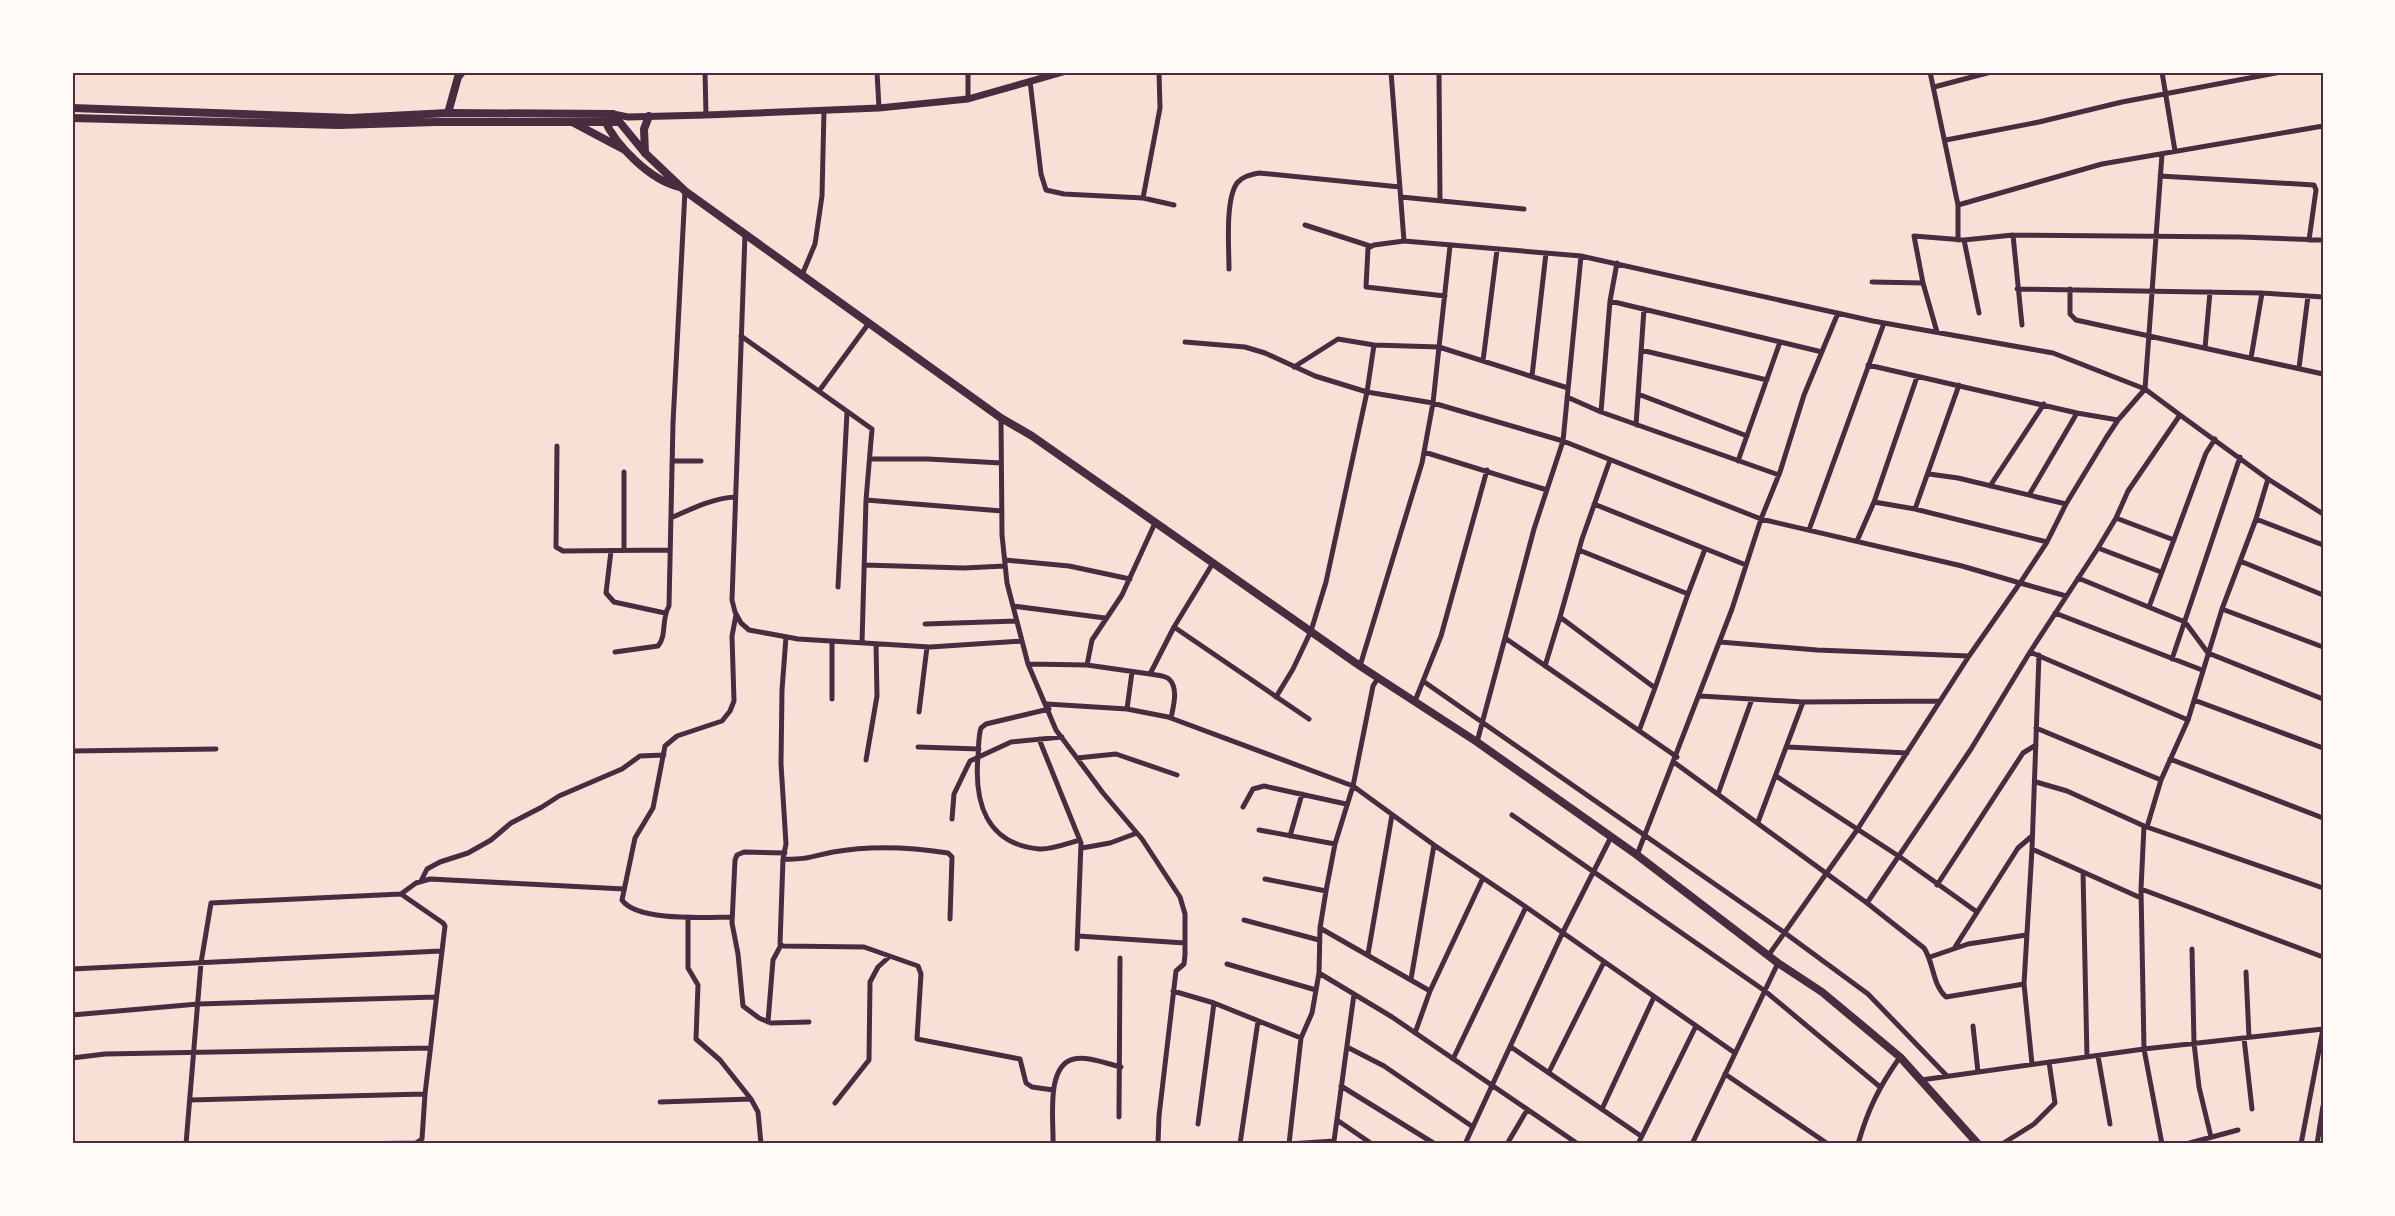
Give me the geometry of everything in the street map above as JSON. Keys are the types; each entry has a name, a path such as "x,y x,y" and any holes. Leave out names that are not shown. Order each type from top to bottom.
{"highway":[{"path":"72,108 351,118 448,113 613,114 645,153 683,189 1001,418 1032,436 1360,666 1477,742 1637,855 1768,956 1822,992 1900,1057 1978,1144"},
{"path":"602,114 624,149 638,163 670,185 683,189"},
{"path":"645,153 644,129 649,116"},
{"path":"72,118 339,125 447,122 619,122"},
{"path":"573,123 624,149"}],"main road":[{"path":"448,113 458,77 462,72"}],"street":[{"path":"705,72 705,116"},
{"path":"877,72 879,108"},
{"path":"968,72 968,99"},
{"path":"613,114 628,117 705,116 879,108 968,99 1063,72"},
{"path":"1143,198 1160,108 1159,72"},
{"path":"1391,72 1404,241"},
{"path":"1439,72 1440,201"},
{"path":"1930,72 1958,204 1961,240 1979,313"},
{"path":"1934,87 1991,72"},
{"path":"2162,72 2175,152"},
{"path":"1946,140 2281,72"},
{"path":"1030,81 1041,174 1046,190 1064,194 1143,198 1174,205"},
{"path":"802,275 815,244 822,196 824,110"},
{"path":"619,122 628,117"},
{"path":"1958,204 2102,164 2323,126"},
{"path":"1768,956 1857,830 1969,656 2047,542 2066,504 2118,420 2145,389 2162,153"},
{"path":"1229,269 1232,195 1237,184 1246,176 1258,173 1400,187"},
{"path":"2160,176 2314,185 2316,190 2308,240"},
{"path":"615,652 658,646 663,639 665,612 669,606 672,461 683,189"},
{"path":"1401,197 1524,208"},
{"path":"1305,225 1370,246 1404,241 1581,256 1884,323 2053,353 2145,389 2268,479 2323,514"},
{"path":"745,234 732,600 741,623 749,630 786,637 876,644 927,647 1022,641"},
{"path":"2013,235 2022,325"},
{"path":"1937,332 1913,237 1961,240 2013,235 2155,236 2323,240"},
{"path":"1370,246 1366,287 1445,296"},
{"path":"1360,666 1424,452 1433,403 1450,246"},
{"path":"1483,361 1497,250"},
{"path":"1532,376 1545,253"},
{"path":"1477,742 1534,529 1563,441 1581,256"},
{"path":"1601,412 1610,301 1617,263"},
{"path":"1872,282 1923,283"},
{"path":"2017,289 2262,293 2323,297"},
{"path":"2070,289 2072,318 2323,374"},
{"path":"2205,348 2210,292"},
{"path":"2251,358 2262,293"},
{"path":"2299,368 2308,296"},
{"path":"1610,301 1822,352"},
{"path":"1636,425 1644,309"},
{"path":"1637,855 1700,696 1761,519 1779,475 1804,394 1838,313"},
{"path":"819,391 869,323"},
{"path":"1809,530 1884,323"},
{"path":"741,336 872,429 866,500 862,643"},
{"path":"1294,367 1338,339 1374,345 1439,347 1568,388"},
{"path":"1185,342 1245,347 1265,353 1315,376 1367,392 1433,403 1563,441 1761,519 1962,566 2066,596"},
{"path":"1738,461 1780,342"},
{"path":"1275,697 1293,669 1311,631 1326,582 1367,392 1374,345"},
{"path":"1641,350 1767,380"},
{"path":"1868,365 2077,413 2118,420"},
{"path":"1857,541 1874,502 1917,377"},
{"path":"1916,509 1959,385"},
{"path":"1638,394 1747,436"},
{"path":"1567,397 1636,425 1779,475"},
{"path":"1990,486 2044,404"},
{"path":"838,587 847,412"},
{"path":"2029,495 2077,413"},
{"path":"1867,903 1900,857 2003,699 2030,652 2098,548 2116,518 2128,491 2180,415"},
{"path":"1001,418 1005,563 1028,664 1048,706 1056,730 1103,793 1137,833 1180,897 1185,914 1184,964 1176,971 1173,991 1158,1144"},
{"path":"2149,607 2206,453 2215,439"},
{"path":"557,446 556,548 563,551 670,550"},
{"path":"1424,452 1547,490"},
{"path":"2172,659 2240,457"},
{"path":"870,459 1001,463"},
{"path":"1545,666 1579,550 1610,460"},
{"path":"672,461 701,461"},
{"path":"1414,701 1441,636 1487,470"},
{"path":"624,471 624,550"},
{"path":"1929,474 1958,478 2066,504"},
{"path":"2162,1144 2144,1049 2141,889 2146,826 2161,780 2188,720 2222,609 2256,519 2268,479"},
{"path":"671,518 696,506 725,497 735,497"},
{"path":"866,500 1002,512"},
{"path":"1874,502 1916,509 2047,542"},
{"path":"1594,504 1746,565"},
{"path":"2116,518 2174,540"},
{"path":"2256,519 2323,545"},
{"path":"1087,665 1092,639 1122,596 1155,523"},
{"path":"2098,548 2161,572"},
{"path":"1639,731 1705,549"},
{"path":"611,550 606,593 608,598 615,602 665,612"},
{"path":"1579,550 1688,594"},
{"path":"2240,561 2323,595"},
{"path":"864,565 964,568 1005,563 1069,566 1130,579"},
{"path":"1150,674 1174,627 1213,563"},
{"path":"2078,578 2185,622 2208,653 2323,699"},
{"path":"1013,606 1106,618"},
{"path":"2222,609 2323,647"},
{"path":"2055,614 2202,670"},
{"path":"732,917 668,917 632,908 622,900 635,838 653,808 665,746 670,740 722,721 734,701 732,636 736,615"},
{"path":"1560,617 1655,688"},
{"path":"925,624 1017,621"},
{"path":"1174,627 1309,718"},
{"path":"781,945 779,941 786,844 781,764 782,690 786,637"},
{"path":"1505,638 1639,731 1718,794 1828,873 1924,948 1930,957 1936,982 1946,998 2024,984"},
{"path":"832,641 832,699"},
{"path":"1720,642 1817,650 1969,656"},
{"path":"866,760 877,696 876,644"},
{"path":"918,712 927,647"},
{"path":"2030,652 2188,720"},
{"path":"2032,1064 2024,984 2025,935 2036,782 2039,655"},
{"path":"1028,664 1087,665 1166,677 1172,684 1175,700 1171,718"},
{"path":"1126,709 1132,672"},
{"path":"1354,994 1334,1141 1289,1144 1301,1038 1312,1013 1319,973 1320,928 1326,891 1335,844 1353,786 1373,686 1378,678"},
{"path":"1423,681 1785,933 1868,994 1947,1077"},
{"path":"1700,696 1803,702 1940,701"},
{"path":"1718,794 1752,699"},
{"path":"2194,700 2323,748"},
{"path":"1758,822 1803,702"},
{"path":"1080,840 1041,849 1005,839 984,816 976,775 979,733 983,726 1048,706 1126,709 1171,718 1353,786 1434,845 1735,1053"},
{"path":"2036,728 2161,780"},
{"path":"952,819 954,794 966,767 978,757 1011,742 1062,737"},
{"path":"1039,739 1082,848 1077,949"},
{"path":"1937,885 2023,753 2036,746"},
{"path":"918,747 979,749"},
{"path":"1788,747 1907,753"},
{"path":"72,751 216,749"},
{"path":"1077,758 1116,754 1177,776"},
{"path":"186,1144 201,963 211,903 400,894 421,881 428,869 440,862 476,849 511,823 559,796 622,769 640,756 664,755"},
{"path":"2170,759 2323,818"},
{"path":"1776,776 1900,857 1977,912"},
{"path":"2036,782 2067,791 2146,826 2323,888"},
{"path":"1243,807 1253,789 1257,787 1346,804"},
{"path":"1290,836 1302,795"},
{"path":"1368,954 1392,814"},
{"path":"1512,815 1765,990 1880,1086"},
{"path":"1259,830 1335,844"},
{"path":"1082,848 1110,843 1137,833"},
{"path":"1956,947 2018,848 2032,836"},
{"path":"1465,1144 1562,934 1611,837"},
{"path":"1411,979 1434,845"},
{"path":"809,1022 768,1022 743,1006 732,917 737,855 744,852 807,860 832,852 876,847 913,847 948,853 952,857 950,919"},
{"path":"2032,849 2141,898"},
{"path":"2083,872 2087,1057"},
{"path":"1415,1032 1430,991 1483,878"},
{"path":"421,881 454,879 500,884 624,889"},
{"path":"1265,879 1326,891"},
{"path":"2141,889 2323,957"},
{"path":"348,1144 420,1141 422,1136 424,1094 444,924 400,894"},
{"path":"1453,1059 1526,907"},
{"path":"688,917 688,968 698,985 696,1040 720,1059 751,1099 758,1112 761,1144"},
{"path":"1244,920 1319,940"},
{"path":"1320,928 1430,991"},
{"path":"1930,957 1956,947 2025,935"},
{"path":"1077,936 1185,943"},
{"path":"781,945 864,947 921,968 916,1035 919,1040 1020,1059 1026,1083 1032,1087 1053,1090"},
{"path":"768,1022 772,960 781,945"},
{"path":"2192,949 2194,1043 2199,1087 2211,1137"},
{"path":"72,969 441,951"},
{"path":"835,1103 869,1060 870,982 878,967 889,957"},
{"path":"1119,1117 1120,957"},
{"path":"1549,1072 1604,962"},
{"path":"1693,1143 1778,963"},
{"path":"1227,964 1316,990"},
{"path":"2246,972 2246,1038 2252,1109"},
{"path":"1319,973 1415,1032 1578,1144"},
{"path":"1173,991 1214,1004 1301,1038"},
{"path":"72,1015 198,1004 436,997"},
{"path":"1602,1109 1654,997"},
{"path":"1198,1124 1214,1004"},
{"path":"1240,1144 1258,1021"},
{"path":"1638,1144 1696,1026"},
{"path":"1973,1026 1978,1072"},
{"path":"1920,1080 2144,1049 2323,1029 2301,1144"},
{"path":"1347,1047 1384,1066 1473,1127"},
{"path":"1511,1047 1641,1136"},
{"path":"72,1058 105,1054 429,1048"},
{"path":"2098,1056 2110,1124"},
{"path":"1858,1144 1865,1119 1880,1086 1900,1057"},
{"path":"1053,1144 1053,1090 1059,1070 1065,1063 1075,1059 1120,1067"},
{"path":"2002,1144 2034,1125 2055,1103 2049,1062"},
{"path":"1725,1074 1828,1144"},
{"path":"1341,1086 1435,1144"},
{"path":"190,1100 424,1094"},
{"path":"660,1102 751,1099"},
{"path":"2317,1144 2323,1106"},
{"path":"1507,1144 1527,1110"},
{"path":"1337,1120 1372,1144"},
{"path":"2186,1144 2238,1130"}]}
